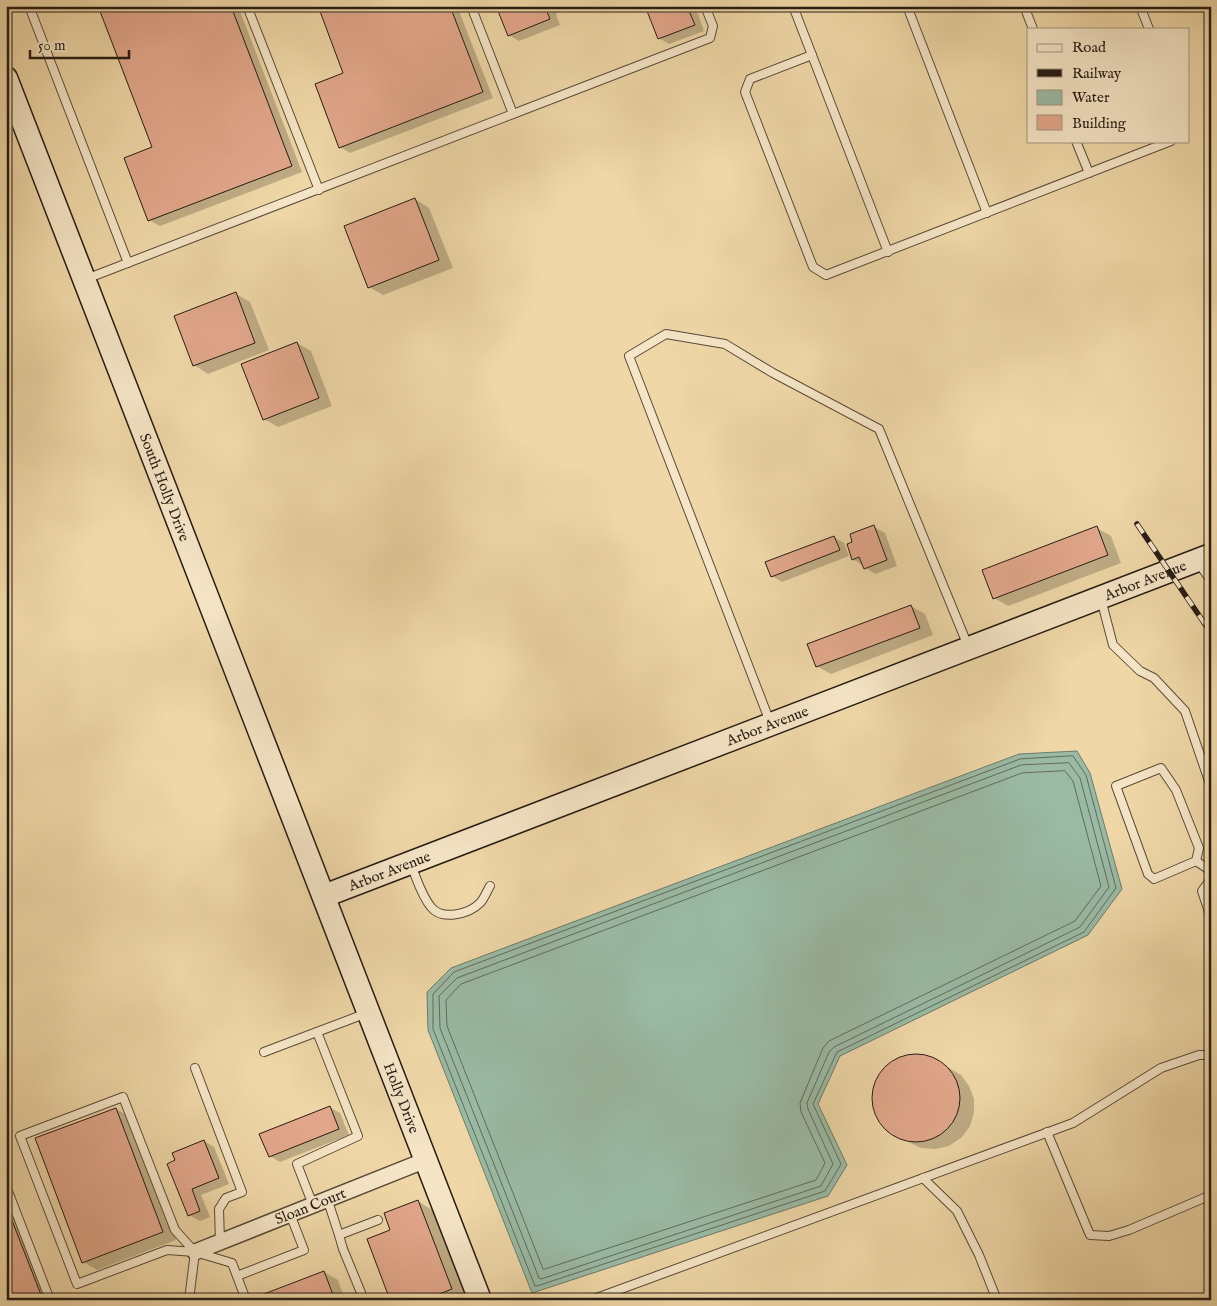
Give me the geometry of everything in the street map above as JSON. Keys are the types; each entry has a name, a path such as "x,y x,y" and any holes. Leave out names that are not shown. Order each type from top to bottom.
{"street":[{"name":"South Holly Drive","path":"6,78 324,896"},
{"name":"Arbor Avenue","path":"324,896 1204,558"},
{"name":"Holly Drive","path":"324,896 480,1300"},
{"name":"Sloan Court","path":"195,1252 426,1160"}],"lane":[{"path":"29,6 128,263"},
{"path":"248,6 319,190"},
{"path":"471,6 513,114"},
{"path":"85,280 710,38 713,26 705,6"},
{"path":"793,6 888,252"},
{"path":"907,6 986,213"},
{"path":"1024,6 1033,28"},
{"path":"1140,6 1149,28"},
{"path":"812,55 750,79 745,92 813,267 826,276 1169,142"},
{"path":"1076,142 1089,174"},
{"path":"771,724 629,356 666,334 725,344 773,373 879,429 968,648"},
{"path":"1204,558 1211,581"},
{"path":"1100,597 1113,645 1140,671 1154,678 1185,711 1211,787"},
{"path":"1162,768 1176,790 1199,848 1196,861 1154,879 1148,874 1116,786 1162,768"},
{"path":"1196,861 1211,871"},
{"path":"410,863 421,889 432,908 448,915 463,912 480,903 490,886"},
{"path":"1211,879 1202,891 1211,918"},
{"path":"264,1052 369,1012"},
{"path":"313,1205 297,1164 358,1136 317,1032"},
{"path":"592,1300 1073,1123 1161,1068 1199,1055 1211,1055"},
{"path":"195,1068 242,1192 226,1198 219,1209 220,1242"},
{"path":"189,1300 195,1252 175,1230 123,1097 20,1136 77,1284 168,1250 195,1252 232,1263 246,1300"},
{"path":"1047,1132 1090,1235 1109,1236 1129,1230 1211,1195"},
{"path":"923,1178 957,1211 979,1255 998,1300"},
{"path":"6,1186 50,1300"},
{"path":"327,1198 340,1234 343,1249 364,1300"},
{"path":"236,1276 304,1250 290,1214"},
{"path":"340,1234 378,1220"}],"water":[{"path":"1077,751 1090,773 1122,889 1088,935 840,1056 818,1104 847,1165 828,1196 532,1293 428,1030 427,992 451,968 1019,754"}],"building":[{"path":"98,6 231,6 292,166 148,221 124,158 152,147"},
{"path":"318,6 450,6 483,92 339,148 315,84 343,73"},
{"path":"496,6 547,6 546,9 550,19 508,36"},
{"path":"645,6 687,6 695,25 658,39"},
{"path":"415,198 439,260 368,288 344,226"},
{"path":"236,292 255,343 193,366 174,316"},
{"path":"297,342 319,398 263,420 241,364"},
{"path":"874,525 887,560 864,569 859,557 852,560 847,544 852,542 850,534"},
{"path":"1097,526 1108,555 993,599 982,570"},
{"path":"834,536 840,550 771,577 765,562"},
{"path":"911,605 920,628 816,667 807,644"},
{"path":"916,1054 933,1057 947,1067 957,1081 960,1098 957,1115 947,1129 933,1139 916,1142 899,1139 885,1129 875,1115 872,1098 875,1081 885,1067 899,1057"},
{"path":"330,1106 339,1129 269,1157 259,1134"},
{"path":"116,1108 163,1232 82,1263 35,1138"},
{"path":"204,1140 219,1178 192,1189 200,1211 188,1216 167,1164 175,1160 172,1153"},
{"path":"418,1200 452,1289 424,1300 390,1300 367,1239 390,1230 384,1213"},
{"path":"6,1205 43,1300 8,1300 6,1296"},
{"path":"324,1271 335,1300 257,1300 256,1297"}],"railway":[{"path":"1137,524 1211,633"}]}
